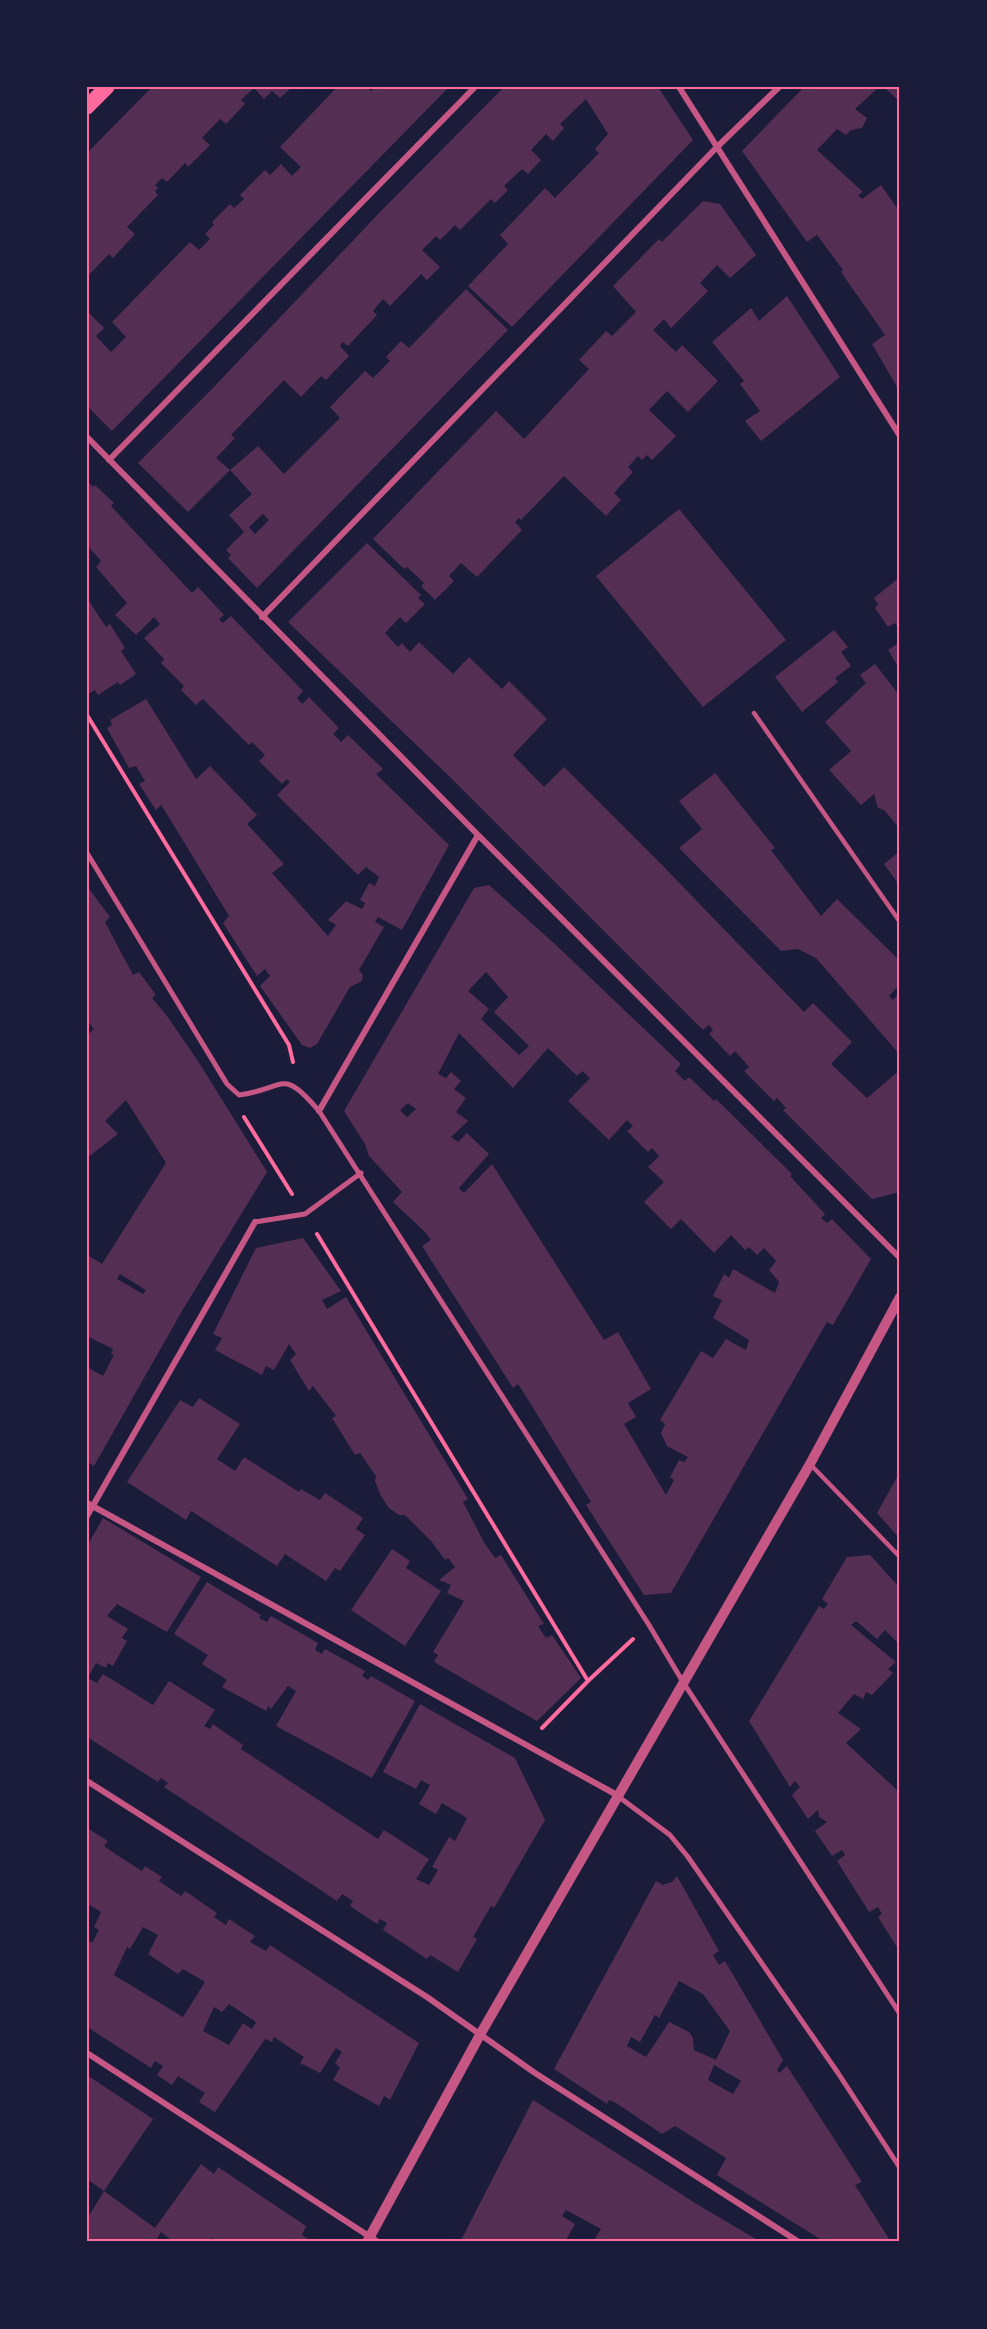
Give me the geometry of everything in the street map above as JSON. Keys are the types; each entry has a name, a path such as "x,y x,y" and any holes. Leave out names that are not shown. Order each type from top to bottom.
{"main road":[{"path":"87,107 106,87"}],"street":[{"path":"109,460 475,87"},
{"path":"679,87 900,436"},
{"path":"262,617 716,148 779,87"},
{"path":"87,437 262,617 900,1258"},
{"path":"319,1111 478,835"},
{"path":"87,853 227,1084 239,1095 256,1093 278,1083 291,1084 301,1089 319,1111 650,1624 683,1682 900,2014"},
{"path":"87,1516 90,1505 255,1222 304,1214 361,1173"},
{"path":"87,2053 372,2240 481,2033 810,1464 900,1297"},
{"path":"90,1505 617,1795 670,1835 688,1857 838,2073 900,2169"},
{"path":"87,1781 417,1990 535,2073 799,2242"}],"lane":[{"path":"754,713 900,922"},
{"path":"810,1464 900,1557"}],"path":[{"path":"87,715 289,1045 301,1089"},
{"path":"239,1095 245,1120 588,1681"},
{"path":"526,1746 588,1681 650,1624"}],"building":[{"path":"152,87 292,87 280,98 272,91 264,99 254,88 241,100 245,104 226,124 220,119 202,138 210,145 188,167 185,163 167,182 162,178 155,185 158,188 155,191 158,195 127,227 135,234 113,258 109,254 87,277 87,153"},
{"path":"337,87 366,87 371,91 376,87 449,87 112,431 87,406 87,311 104,328 96,336 111,352 126,337 112,322 190,242 199,250 210,239 205,234 214,225 212,222 230,204 234,208 244,199 240,195 265,170 270,175 281,164 292,176 301,167 280,147"},
{"path":"504,87 658,87 693,140 512,327 468,286 508,244 500,235 545,188 555,198 599,153 595,149 608,134 586,99 560,124 564,128 553,141 546,134 531,150 541,160 528,174 522,169 504,186 508,190 495,203 491,199 460,230 455,225 440,240 436,236 422,250 440,267 427,280 421,274 390,306 383,299 373,311 377,315 348,346 343,342 340,346 349,356 326,380 321,376 301,397 284,380 231,435 235,438 216,458 230,470 188,512 138,463"},
{"path":"804,87 879,87 855,109 867,118 862,128 851,130 846,135 837,129 817,150 863,192 858,195 862,199 881,185 900,212 900,392 872,344 885,335 841,272 843,270 817,235 807,242 742,151"},
{"path":"884,87 900,87 900,102"},
{"path":"703,201 720,204 756,255 730,278 717,265 700,283 708,291 671,328 664,319 653,330 676,352 682,345 718,381 688,412 667,391 649,410 676,436 652,460 647,455 642,460 638,456 628,467 633,472 614,493 621,500 606,516 564,476 521,520 519,518 515,522 522,530 477,577 461,563 449,576 454,581 435,600 421,586 424,583 407,567 404,569 373,539 496,411 524,439 589,369 579,360 606,331 612,336 636,312 613,286 659,239 662,242"},
{"path":"466,289 508,330 257,588 228,558 231,555 226,550 244,532 229,515 252,494 230,470 258,446 284,474 340,418 330,407 365,371 373,378 390,361 386,357 401,341 409,348","holes":["263,514 269,520 255,534 249,527"]},
{"path":"787,296 840,377 761,441 745,421 760,411 740,384 744,381 712,342 751,308 759,321"},
{"path":"87,481 93,487 95,485 114,503 111,506 192,593 198,587 224,615 219,619 223,623 231,616 303,691 297,698 302,704 309,697 339,728 333,734 341,742 348,735 383,769 376,774 449,845 402,930 378,917 375,922 384,927 359,970 363,975 362,981 350,987 317,1044 310,1048 302,1045 260,986 270,976 265,969 257,976 223,923 229,916 161,805 156,810 139,784 145,781 136,766 129,768 107,728 112,725 110,720 146,699 196,779 210,766 257,815 247,824 284,864 272,873 328,936 336,925 328,920 346,901 362,909 365,903 360,900 369,883 375,886 379,877 366,867 358,875 277,795 290,782 287,779 282,784 259,761 265,755 252,742 249,745 203,699 196,705 181,690 184,686 161,663 164,659 144,638 160,624 154,617 136,635 115,615 127,603 96,567 101,561 87,545"},
{"path":"679,509 786,640 703,707 596,576"},
{"path":"367,543 421,595 418,598 425,604 406,623 400,617 385,633 398,647 402,643 410,652 419,642 453,674 469,657 502,689 509,681 547,719 513,755 544,787 564,767 804,1012 813,1003 852,1042 831,1064 867,1098 900,1070 900,1192 872,1199 783,1110 786,1108 777,1098 774,1101 744,1071 749,1067 735,1051 730,1056 709,1034 713,1030 709,1025 703,1030 453,780 288,622"},
{"path":"900,577 900,630 895,623 888,627 875,608 878,604 874,598"},
{"path":"87,598 106,627 110,624 125,648 121,651 136,674 120,685 118,682 98,695 95,690 87,695"},
{"path":"834,630 848,647 841,652 851,666 835,678 838,682 802,712 775,677"},
{"path":"900,642 900,670 888,650"},
{"path":"875,664 900,696 900,829 884,810 878,808 874,794 861,805 829,770 851,751 825,722 866,683 860,675"},
{"path":"715,773 775,848 771,850 821,916 837,899 900,961 900,984 889,996 893,1000 900,992 900,1055 816,958 798,949 781,951 679,848 702,829 679,801"},
{"path":"900,851 900,886 884,864"},
{"path":"489,885 556,945 681,1064 675,1071 685,1081 689,1077 714,1101 716,1099 792,1174 790,1176 825,1214 821,1218 827,1223 832,1219 871,1259 833,1325 827,1322 671,1593 644,1595 586,1505 591,1502 522,1390 518,1384 513,1388 422,1246 431,1240 393,1202 402,1192 369,1156 365,1144 344,1111 474,888","holes":["486,972 508,997 494,1012 529,1046 519,1055 481,1019 489,1009 468,991","459,1033 513,1088 548,1048 577,1076 582,1071 590,1078 568,1101 609,1140 627,1120 633,1126 627,1131 648,1152 652,1148 659,1156 648,1167 664,1182 644,1202 671,1229 681,1219 714,1253 731,1235 745,1250 749,1247 757,1255 764,1248 776,1261 769,1270 779,1282 775,1293 733,1269 729,1278 724,1274 713,1296 722,1300 713,1318 749,1340 746,1350 726,1339 713,1358 701,1351 660,1420 665,1424 661,1433 667,1446 688,1457 684,1462 679,1460 670,1477 674,1480 666,1495 624,1424 636,1417 628,1403 651,1389 618,1332 604,1340 492,1164 464,1193 459,1188 489,1154 467,1133 458,1142 451,1137 468,1121 456,1112 466,1098 454,1089 461,1081 451,1072 446,1078 438,1074","408,1103 416,1109 407,1117 400,1110"]},
{"path":"87,886 110,917 105,922 133,975 139,972 156,995 152,998 198,1061 267,1172 182,1311 94,1466 87,1462 87,1367 103,1376 114,1355 111,1354 113,1349 87,1336 87,1260 89,1256 102,1264 166,1163 126,1100 105,1121 118,1134 87,1158 87,1035 94,1029 87,1021 87,978 89,976 87,973","holes":["120,1274 146,1290 143,1294 117,1279"]},
{"path":"303,1238 341,1291 322,1300 327,1309 346,1297 468,1499 463,1502 485,1544 495,1558 501,1555 544,1624 538,1626 546,1638 552,1635 581,1678 537,1721 434,1662 438,1655 433,1652 464,1601 447,1593 451,1585 439,1580 455,1567 448,1558 445,1560 431,1541 405,1515 399,1515 389,1508 381,1496 375,1481 376,1476 360,1453 355,1455 332,1418 336,1416 313,1386 309,1391 290,1360 296,1354 289,1344 274,1370 266,1366 262,1375 215,1350 222,1338 213,1334 256,1248"},
{"path":"199,1398 240,1424 217,1459 235,1471 244,1457 299,1492 301,1489 320,1500 325,1493 363,1518 356,1529 365,1535 340,1571 335,1568 326,1581 285,1554 277,1566 191,1511 186,1520 127,1482 180,1400 193,1407"},
{"path":"900,1472 900,1539 877,1513"},
{"path":"103,1518 201,1577 167,1632 117,1604 107,1616 128,1629 122,1638 127,1641 113,1666 108,1663 106,1668 96,1663 88,1678 97,1683 103,1674 153,1705 169,1681 215,1710 204,1726 210,1729 213,1724 243,1745 241,1749 378,1839 384,1830 429,1859 416,1879 429,1885 438,1870 432,1867 449,1837 455,1841 467,1818 442,1803 436,1814 419,1804 430,1785 421,1780 416,1789 383,1772 420,1704 515,1758 545,1820 494,1908 491,1906 473,1937 477,1939 458,1972 430,1955 427,1959 383,1930 387,1923 380,1919 377,1924 350,1906 353,1901 342,1894 337,1901 164,1787 168,1783 161,1778 158,1782 87,1737 87,1546"},
{"path":"392,1549 410,1561 406,1568 441,1591 405,1646 351,1610"},
{"path":"870,1555 900,1588 900,1645 885,1630 877,1639 856,1621 851,1625 896,1662 888,1669 893,1673 872,1695 866,1692 863,1699 854,1694 838,1713 861,1729 846,1743 895,1788 900,1796 900,1952 878,1917 882,1914 878,1907 869,1912 837,1861 845,1855 842,1850 832,1856 815,1831 827,1822 819,1817 818,1810 808,1819 792,1795 800,1787 795,1781 790,1787 749,1721 819,1606 824,1609 828,1604 822,1599 847,1557"},
{"path":"207,1582 261,1615 259,1618 267,1622 271,1616 318,1643 315,1650 322,1654 325,1649 365,1671 362,1676 368,1680 371,1676 415,1701 372,1778 276,1726 296,1691 288,1686 271,1709 268,1706 266,1711 222,1687 227,1680 202,1664 208,1655 174,1634"},
{"path":"87,1828 108,1841 104,1846 120,1857 142,1871 145,1866 162,1877 159,1881 181,1896 185,1891 217,1913 214,1917 226,1925 229,1919 255,1936 250,1942 266,1951 270,1945 419,2043 390,2100 384,2096 379,2106 333,2080 340,2068 335,2063 342,2052 336,2048 320,2073 300,2063 304,2057 274,2037 272,2042 265,2039 215,2112 199,2102 205,2093 178,2076 172,2085 157,2075 163,2066 155,2061 151,2068 87,2027 87,1940 92,1943 99,1930 94,1927 101,1912 90,1905 87,1910","holes":["143,1927 158,1935 148,1954 178,1974 183,1969 205,1982 183,2017 114,1975 127,1947 130,1949","229,2004 256,2022 252,2029 243,2023 229,2045 203,2031 214,2007 222,2012"]},
{"path":"677,1876 719,1951 713,1955 719,1965 725,1961 783,2060 777,2070 779,2073 787,2066 862,2182 855,2185 891,2242 825,2242 717,2175 726,2158 675,2126 662,2134 616,2103 609,2100 607,2104 554,2069 656,1881 663,1885 672,1882","holes":["679,1981 703,1994 730,2031 716,2060 694,2050 693,2038 689,2032 669,2022 646,2057 627,2046 631,2037 640,2042 655,2015 659,2018","714,2065 741,2081 733,2094 708,2080"]},
{"path":"87,2075 153,2119 104,2191 87,2179"},
{"path":"533,2100 761,2242 593,2242 601,2229 566,2210 562,2216 575,2224 565,2242 460,2242"},
{"path":"201,2164 214,2174 218,2167 306,2226 302,2235 313,2242 217,2242 212,2238 209,2242 174,2242 161,2232 155,2242 87,2242 87,2219 104,2191 155,2228"}]}
